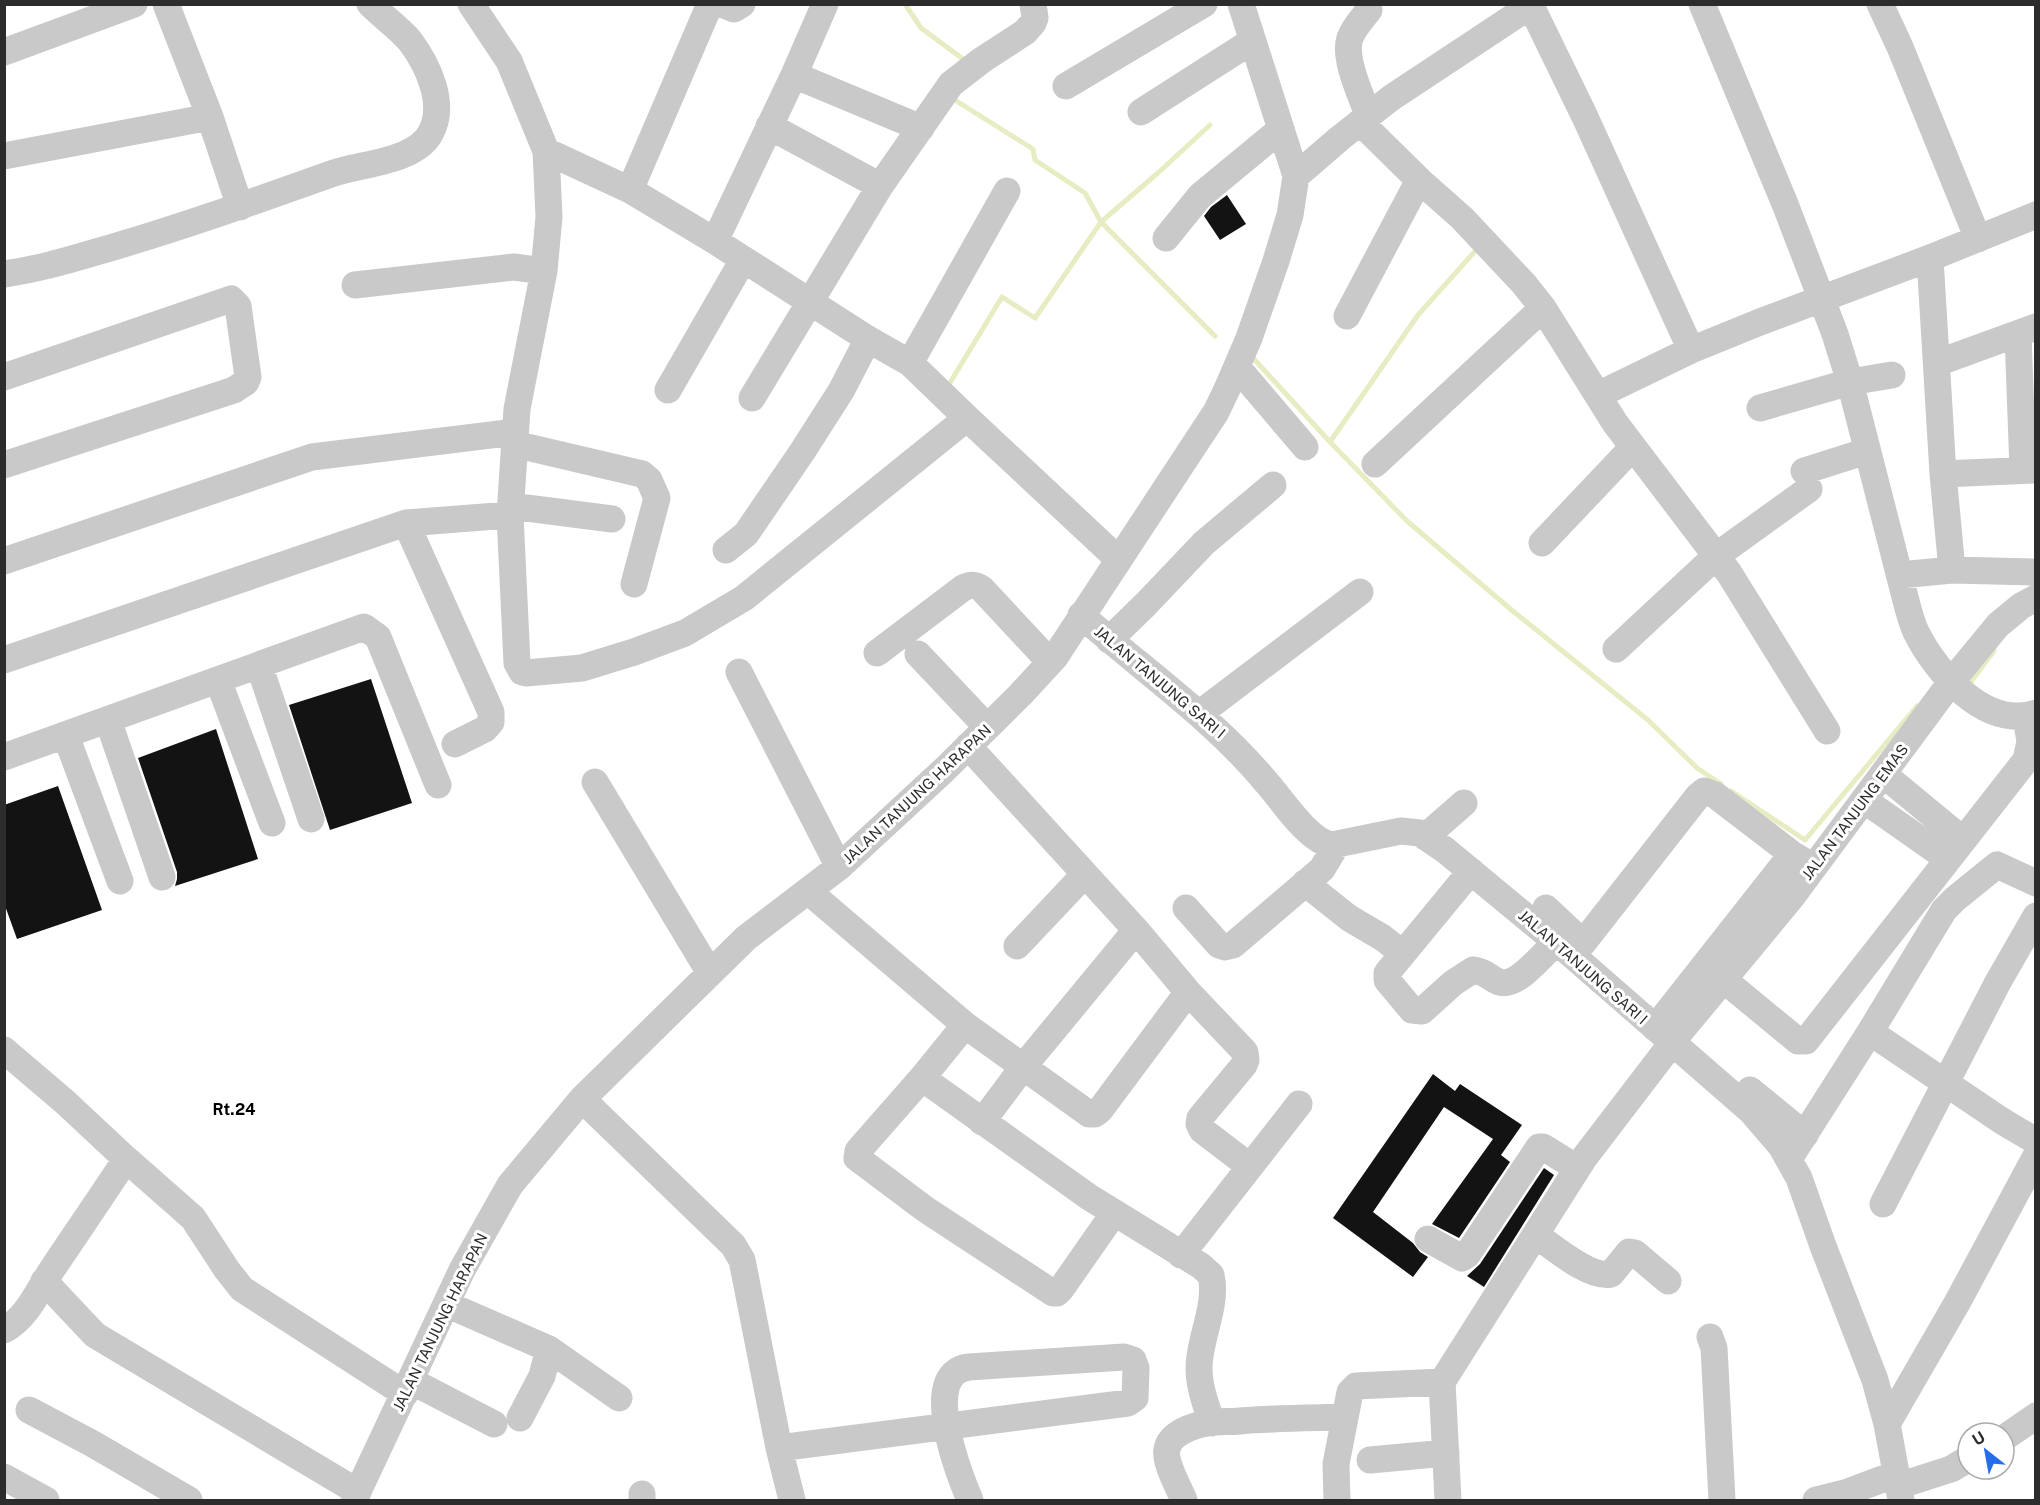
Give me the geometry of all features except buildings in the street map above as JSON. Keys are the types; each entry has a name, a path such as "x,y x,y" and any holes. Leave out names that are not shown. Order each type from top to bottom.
{"street":[{"path":"4,52 134,4"},
{"path":"166,4 210,117 240,207"},
{"path":"4,274 33,270 240,207 334,173 404,155 420,145 429,136 435,122 437,107 426,66 409,40 369,4"},
{"path":"471,4 509,61 546,151 549,217 544,271 517,409 510,511 517,663 520,671 526,673 582,668 685,633 744,598 967,418"},
{"path":"630,190 710,4"},
{"path":"723,4 734,9 742,4"},
{"path":"715,241 825,4"},
{"path":"752,398 880,186 951,84 1030,27 1035,18 1033,4"},
{"path":"1066,86 1204,4"},
{"name":"JALAN TANJUNG HARAPAN","path":"356,1496 462,1270 510,1185 582,1100 746,938 839,867 944,770 1050,662 1216,412 1237,367 1284,233 1290,214 1296,176 1241,4"},
{"path":"1702,4 1822,298 1850,382 1910,618 1916,631 1935,663 1951,682 1994,713 2011,716 2031,715 2030,742 2026,760 1806,1041 1798,1041 1724,980"},
{"path":"1880,4 1900,47 1978,239"},
{"path":"1296,176 1364,118 1430,71 1532,5 1691,350"},
{"path":"1369,10 1356,26 1348,48 1364,118 1419,180 1494,251 1543,308 1633,447 1716,556 1827,731"},
{"path":"1142,112 1252,41"},
{"path":"794,75 921,128"},
{"path":"4,156 210,117"},
{"path":"769,126 880,186"},
{"path":"1166,238 1200,196 1281,129"},
{"path":"546,151 630,190 910,363 1119,560"},
{"path":"1347,316 1419,180"},
{"path":"910,363 1006,190"},
{"path":"1598,395 1691,350 2036,215"},
{"path":"1930,258 1943,474 1952,570"},
{"path":"668,390 743,260"},
{"path":"356,285 514,267 544,271"},
{"path":"4,376 231,299 237,306 248,377 246,382 234,390 4,465"},
{"path":"1375,465 1543,308"},
{"path":"1937,363 2026,331 2029,470 1943,474"},
{"path":"726,550 746,534 802,452 841,391 868,339"},
{"path":"1237,367 1305,447"},
{"path":"1760,408 1850,382 1892,375"},
{"path":"4,561 312,457 514,438 642,474 649,480 657,498 634,584"},
{"path":"1542,543 1633,447"},
{"path":"1616,649 1716,556 1807,480 1867,451"},
{"path":"1109,640 1153,598 1204,543 1273,485"},
{"path":"4,660 406,523 510,511 612,519"},
{"path":"406,523 491,712 491,722 485,729 455,744"},
{"path":"1900,575 1952,570 2036,572"},
{"path":"877,653 963,588 971,585 982,589 1050,662"},
{"path":"1199,714 1360,592"},
{"name":"JALAN TANJUNG EMAS","path":"1668,1031 1724,980 1803,861 1874,787 1951,682 1998,625 2014,611 2036,598"},
{"name":"JALAN TANJUNG SARI I","path":"1081,615 1210,722 1246,758 1309,833 1326,844 1405,831 1415,832 1425,837 1471,871 1668,1031 1767,1128 1790,1159 1799,1178 1875,1380 1887,1424 1898,1487"},
{"path":"4,757 364,627 378,637 438,786"},
{"path":"918,654 987,727"},
{"path":"259,665 311,819"},
{"path":"739,672 839,867"},
{"path":"218,680 272,823"},
{"path":"108,720 162,877"},
{"path":"66,736 120,880"},
{"path":"968,746 1136,930 1188,992 1242,1048 1246,1057 1244,1065 1200,1118 1198,1124 1202,1130 1249,1166"},
{"path":"595,782 710,973"},
{"path":"1874,787 1956,849"},
{"path":"1448,1500 1442,1382 1577,1168 1668,1031 1803,861 1714,795 1704,791 1583,943"},
{"path":"1425,837 1464,803"},
{"path":"1186,908 1219,945 1225,947 1233,945 1322,869 1337,844"},
{"path":"1790,1159 1944,910 1997,865 2036,883"},
{"path":"1471,871 1387,973 1387,980 1412,1010 1422,1011 1453,983 1473,970 1485,972 1494,980 1502,983 1509,983 1519,978 1556,942"},
{"path":"1017,946 1085,874"},
{"path":"1305,883 1349,918 1383,938 1402,953"},
{"path":"808,891 965,1025 1089,1114 1095,1114 1100,1110 1188,992"},
{"path":"1546,909 1583,943 1668,1031 1805,1134"},
{"path":"1883,1204 1998,982 2036,916"},
{"path":"982,1122 1023,1067 1136,930"},
{"path":"965,1025 857,1154 860,1160 925,1209 1054,1293 1061,1289 1114,1213"},
{"path":"1870,1032 2002,1121 2036,1141"},
{"path":"4,1050 66,1102 126,1160 193,1218 226,1270 242,1289 408,1388 494,1424"},
{"path":"922,1078 1114,1213 1208,1272 1212,1280 1199,1368 1201,1388 1212,1423"},
{"path":"582,1100 733,1245 742,1260 779,1448 792,1500"},
{"path":"1181,1255 1299,1104"},
{"path":"1428,1239 1462,1258 1467,1255 1539,1147 1543,1147 1577,1168"},
{"path":"4,1330 15,1325 25,1314 44,1281 126,1160"},
{"path":"1887,1424 2032,1173"},
{"path":"1536,1235 1581,1266 1599,1274 1611,1274 1629,1252 1635,1253 1668,1281"},
{"path":"44,1281 95,1335 356,1496"},
{"path":"446,1304 549,1349 619,1398"},
{"path":"1710,1336 1714,1348 1722,1500"},
{"path":"520,1418 542,1376 549,1349"},
{"path":"779,1448 946,1426 1128,1403 1135,1398 1133,1360 1124,1357 961,1368 952,1374 945,1392 946,1426 970,1500"},
{"path":"1337,1500 1335,1464 1350,1392 1356,1386 1442,1382"},
{"path":"29,1410 189,1500"},
{"path":"2016,1430 2036,1416"},
{"path":"1184,1500 1167,1460 1167,1447 1178,1434 1212,1423 1345,1417"},
{"path":"1370,1460 1446,1453"},
{"path":"1816,1500 1848,1492 1898,1487 1956,1466"}],"waterway":[{"path":"905,4 921,28 967,62"},
{"path":"950,97 1033,149 1035,160 1085,193 1101,222 1215,336"},
{"path":"948,386 1002,297 1035,318 1101,222 1210,125"},
{"path":"1330,442 1418,315 1477,249"},
{"path":"1253,358 1407,521 1514,612 1648,720 1697,768 1721,784"},
{"path":"1970,683 1994,651"},
{"path":"1731,791 1805,840 1917,706"}],"district":[{"name":"Rt.24","path":"234,1109"}]}
